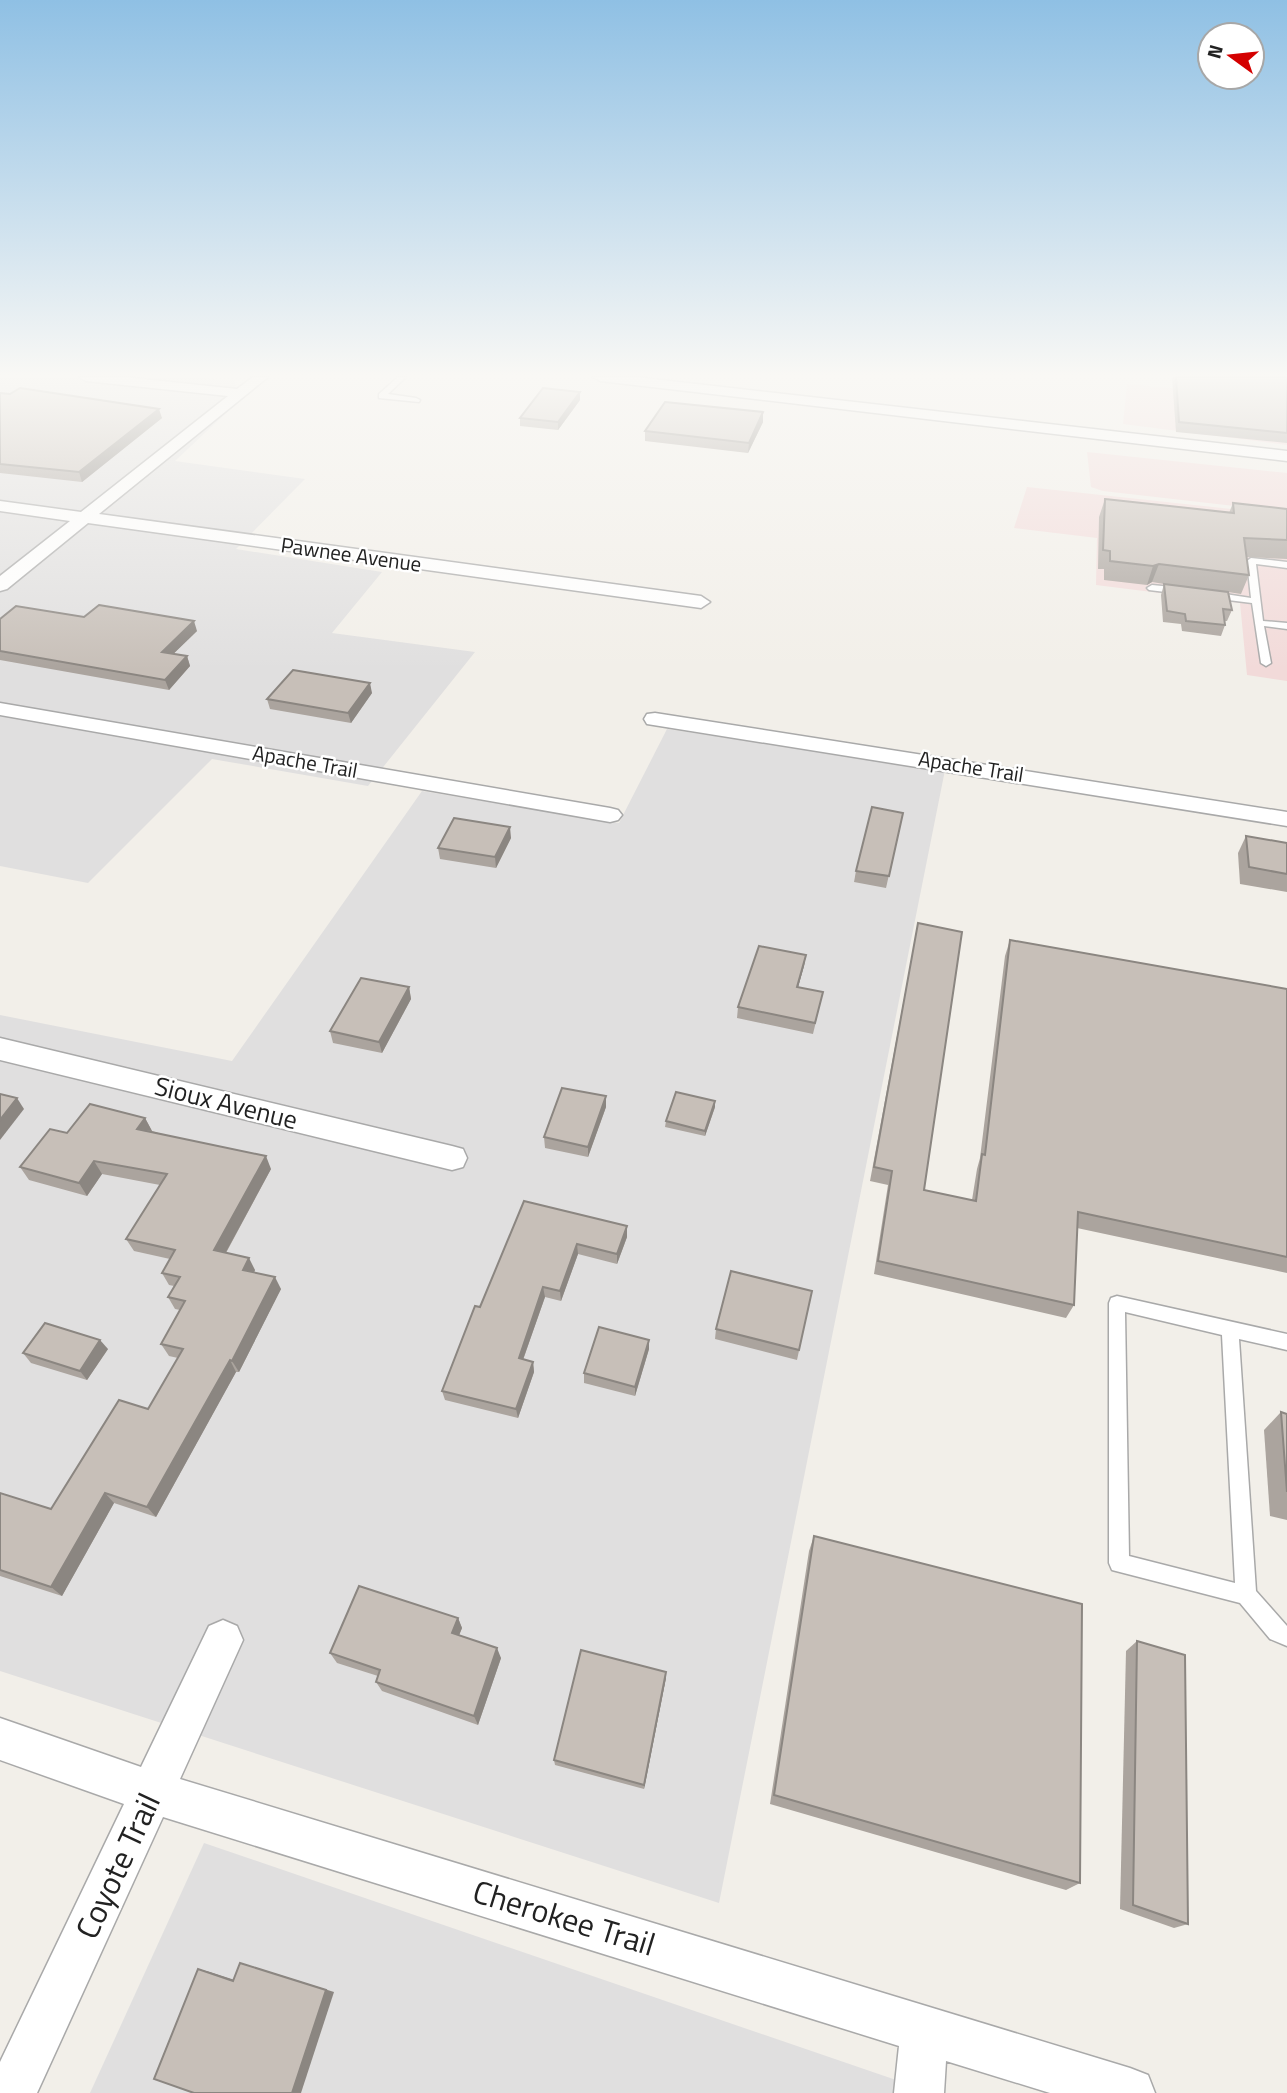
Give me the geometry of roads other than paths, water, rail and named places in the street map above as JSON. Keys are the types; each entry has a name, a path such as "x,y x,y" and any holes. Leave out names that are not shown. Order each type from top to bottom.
{"street":[{"path":"0,585 137,475"},
{"name":"Pawnee Avenue","path":"0,506 701,602"},
{"name":"Apache Trail","path":"0,709 610,815"},
{"name":"Apache Trail","path":"655,719 935,761 1287,819"},
{"name":"Sioux Avenue","path":"0,1049 452,1158"},
{"name":"Coyote Trail","path":"11,2093 223,1640"},
{"name":"Cherokee Trail","path":"0,1739 152,1793 1130,2093"},
{"path":"919,2093 925,2028"}],"lane":[{"path":"1266,663 1251,561 1287,565"},
{"path":"1152,588 1191,593"},
{"path":"1204,594 1256,601"},
{"path":"1259,623 1287,626"},
{"path":"1287,1342 1117,1303 1119,1563 1246,1595 1277,1632 1287,1636"},
{"path":"1230,1329 1246,1595"}]}
